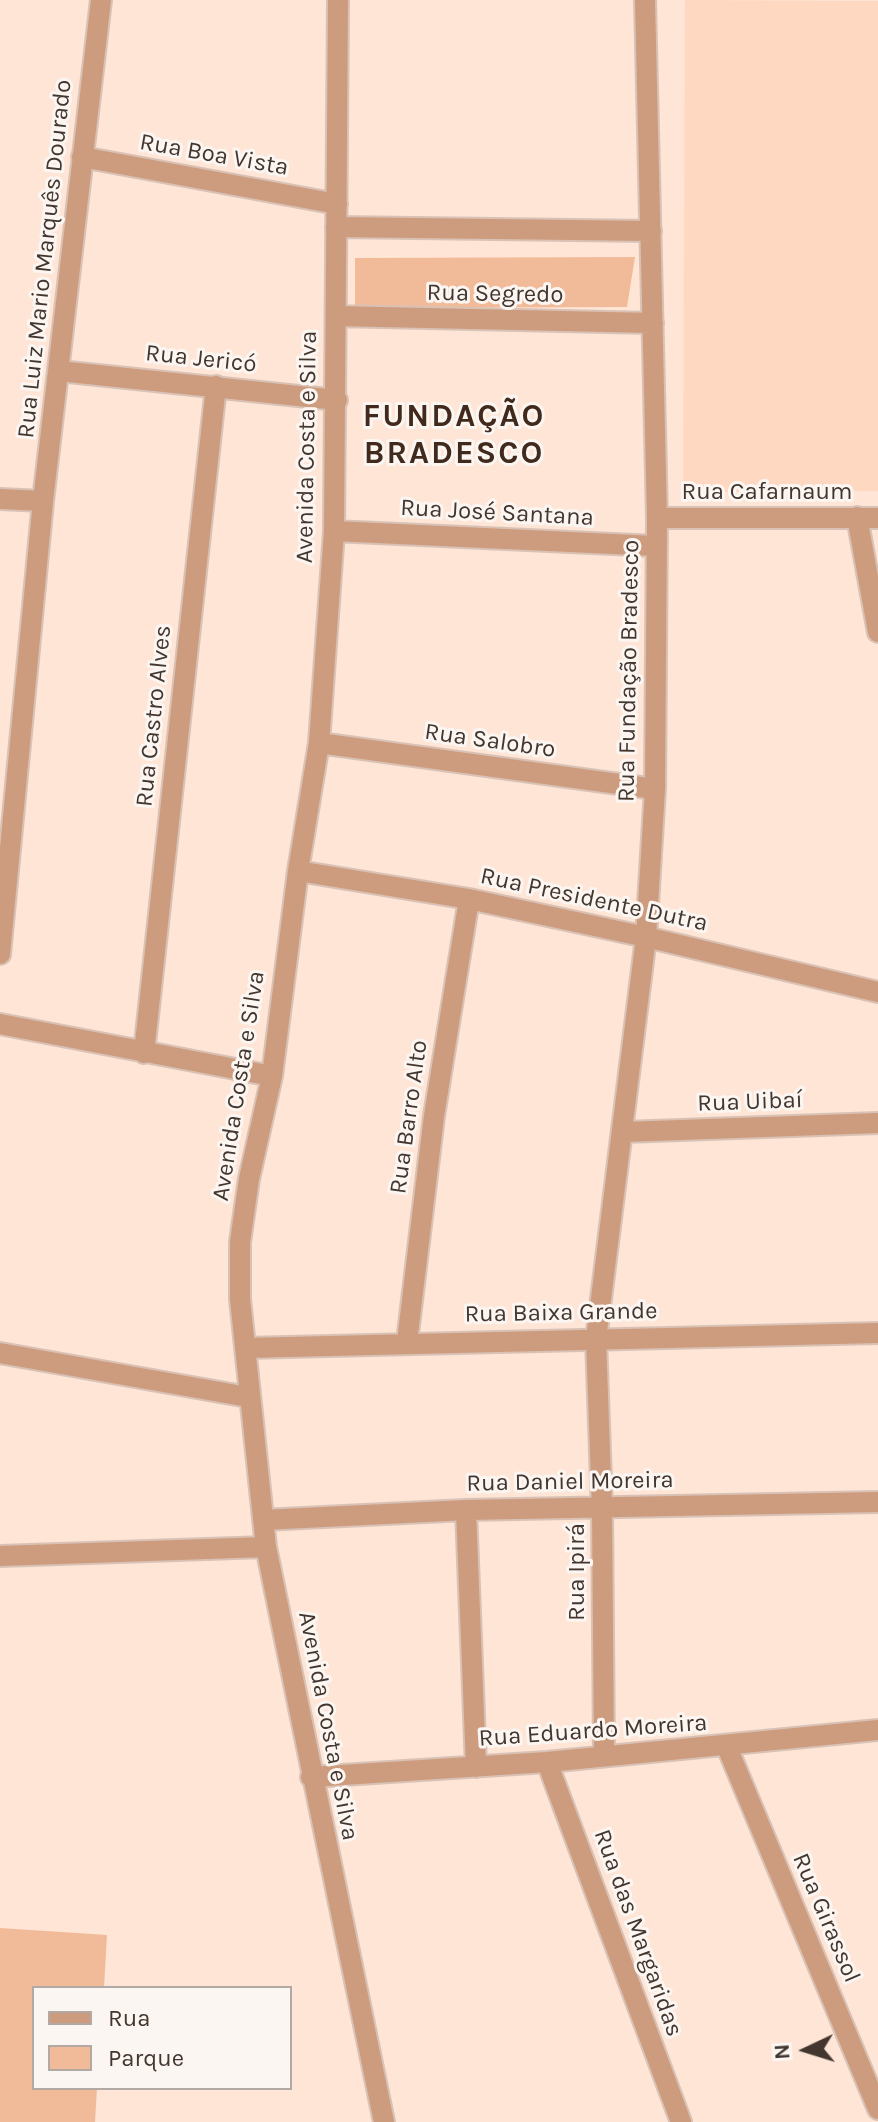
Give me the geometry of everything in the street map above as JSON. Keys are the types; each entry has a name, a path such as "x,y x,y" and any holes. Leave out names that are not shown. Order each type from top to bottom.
{"street":[{"name":"Rua Luiz Mario Marquês Dourado","path":"0,954 43,501 101,0"},
{"name":"Avenida Costa e Silva","path":"338,0 334,531 319,743 298,871 272,1076 249,1179 240,1242 240,1299 266,1547 384,2122"},
{"name":"Rua Fundação Bradesco","path":"596,1339 646,937 655,789 657,518 645,0"},
{"name":"Rua Boa Vista","path":"82,157 337,204"},
{"path":"336,227 651,231"},
{"name":"Rua Segredo","path":"336,316 653,323"},
{"name":"Rua Jericó","path":"59,371 337,400"},
{"name":"Rua Castro Alves","path":"144,1053 216,386"},
{"path":"0,499 43,501"},
{"path":"868,517 878,632"},
{"name":"Rua Cafarnaum","path":"657,518 868,517"},
{"name":"Rua José Santana","path":"334,531 656,546"},
{"name":"Rua Salobro","path":"319,743 655,789"},
{"name":"Rua Presidente Dutra","path":"298,871 469,899 878,992"},
{"name":"Rua Barro Alto","path":"407,1342 434,1116 469,899"},
{"path":"0,1024 272,1076"},
{"name":"Rua Uibaí","path":"624,1132 878,1123"},
{"name":"Rua Baixa Grande","path":"245,1348 878,1333"},
{"name":"Rua Ipirá","path":"596,1339 602,1509 604,1755"},
{"path":"0,1353 248,1397"},
{"name":"Rua Daniel Moreira","path":"263,1520 466,1510 878,1502"},
{"path":"466,1510 476,1767"},
{"path":"0,1556 266,1547"},
{"name":"Rua Eduardo Moreira","path":"311,1777 547,1762 878,1730"},
{"name":"Rua Girassol","path":"727,1747 878,2109"},
{"name":"Rua das Margaridas","path":"547,1762 681,2122"}],"shaded area":[{"path":"685,0 878,1 878,491 683,492"}],"green space":[{"path":"635,257 627,307 355,308 355,258"},
{"path":"0,1928 107,1935 104,1986 32,1986 32,2090 97,2090 95,2122 0,2122"}],"district":[{"name":"FUNDAÇÃO BRADESCO","path":"454,436"}]}
